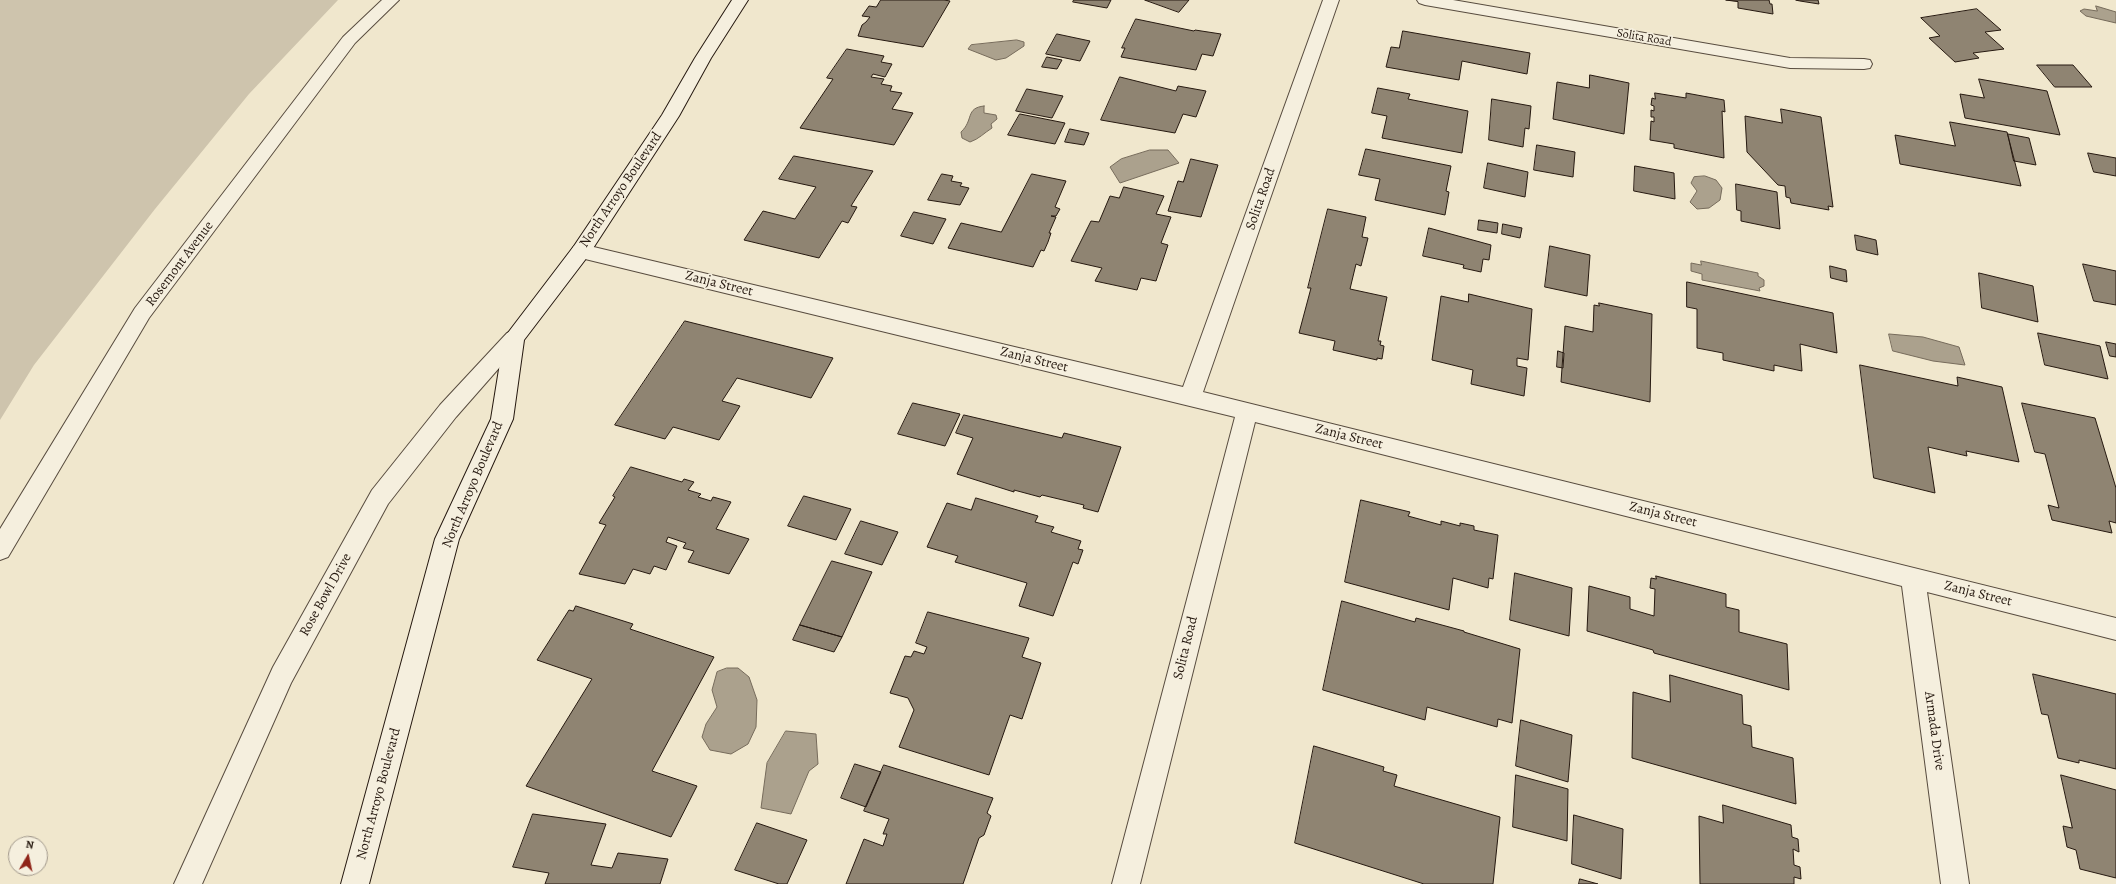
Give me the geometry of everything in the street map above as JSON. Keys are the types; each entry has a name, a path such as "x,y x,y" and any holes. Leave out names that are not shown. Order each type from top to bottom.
{"street":[{"name":"Rosemont Avenue","path":"0,550 142,313 349,40 391,0"},
{"name":"North Arroyo Boulevard","path":"355,884 447,539 502,419 514,338 581,251 670,116 703,58 740,0"},
{"name":"Solita Road","path":"1190,398 1331,0"},
{"name":"Solita Road","path":"1425,0 1790,63 1864,64"},
{"name":"Zanja Street","path":"581,251 1247,411 2116,629"},
{"name":"Rose Bowl Drive","path":"188,884 282,675 380,497 448,411 514,338"},
{"name":"Solita Road","path":"1126,884 1247,411"},
{"name":"Armada Drive","path":"1913,577 1955,884"}],"shaded area":[{"path":"0,0 338,0 249,94 155,209 34,365 0,420"},
{"path":"2096,6 2116,12 2116,23 2086,16 2080,11 2084,9 2097,11"},
{"path":"1017,40 1024,42 1024,46 1006,58 996,60 968,49 971,45"},
{"path":"984,106 984,113 996,115 997,119 991,124 992,128 979,138 970,142 962,138 961,132 965,128 974,109"},
{"path":"1150,150 1168,150 1179,163 1120,183 1110,167 1121,159"},
{"path":"1705,176 1716,180 1722,188 1720,200 1709,208 1697,209 1690,202 1697,191 1691,183 1694,177"},
{"path":"1701,261 1758,273 1758,276 1764,280 1764,286 1759,288 1760,291 1702,280 1702,274 1691,271 1691,263 1701,265"},
{"path":"1889,334 1923,337 1959,347 1965,365 1933,361 1893,351"},
{"path":"727,668 738,668 749,677 757,700 756,727 748,744 731,754 710,750 702,737 706,724 717,707 712,690 717,672"},
{"path":"786,731 816,734 818,764 809,771 791,814 761,808 767,763"}],"building":[{"path":"881,0 950,1 923,47 858,36 862,25 870,17 862,16 869,6 876,7"},
{"path":"1074,0 1111,0 1107,8 1073,2"},
{"path":"1145,0 1189,0 1179,12"},
{"path":"1726,0 1769,0 1770,4 1772,4 1773,14 1738,8 1738,2"},
{"path":"1796,0 1818,0 1819,4 1800,1"},
{"path":"1977,9 2001,30 1985,32 2004,49 1973,53 1979,58 1955,62 1929,38 1940,36 1921,18"},
{"path":"1136,19 1194,31 1221,34 1213,56 1202,54 1196,70 1121,57 1125,48 1122,48"},
{"path":"1403,31 1530,53 1527,74 1462,61 1459,80 1386,67 1391,47 1399,48"},
{"path":"1057,34 1090,41 1080,61 1046,54"},
{"path":"847,49 884,56 881,62 892,64 885,77 873,74 871,77 884,79 881,84 892,86 890,91 902,93 892,109 913,113 894,145 800,128 833,79 827,78"},
{"path":"1047,57 1062,60 1057,69 1042,67"},
{"path":"2037,65 2073,65 2092,87 2055,87"},
{"path":"1590,75 1629,83 1624,134 1553,119 1557,82 1589,88"},
{"path":"1120,77 1176,91 1178,86 1206,91 1196,117 1183,114 1175,133 1101,120"},
{"path":"1979,79 2047,91 2060,135 1965,118 1960,94 1984,98"},
{"path":"1378,88 1410,94 1408,99 1468,111 1462,153 1382,138 1387,116 1372,113"},
{"path":"1027,89 1063,96 1052,118 1016,111"},
{"path":"1655,93 1686,98 1686,93 1724,100 1725,112 1722,111 1724,158 1674,148 1674,144 1650,140 1651,121 1654,122 1654,117 1651,117 1651,110 1654,111 1654,106 1651,105 1652,98 1655,99"},
{"path":"1492,99 1531,106 1529,129 1525,128 1523,147 1489,140"},
{"path":"1781,109 1821,117 1833,207 1828,206 1829,210 1791,203 1790,198 1786,197 1785,186 1778,185 1747,152 1745,116 1782,123"},
{"path":"1020,114 1065,123 1055,144 1008,135"},
{"path":"1950,122 2007,132 2021,186 1900,164 1895,135 1955,146"},
{"path":"1070,129 1089,133 1084,145 1065,142"},
{"path":"2008,134 2029,138 2036,165 2014,161"},
{"path":"1537,145 1575,152 1573,177 1534,170"},
{"path":"1366,149 1451,166 1446,191 1449,192 1445,215 1375,200 1380,179 1359,175"},
{"path":"2088,153 2116,158 2116,176 2094,172"},
{"path":"794,156 873,171 851,206 857,207 848,223 842,221 819,258 744,240 763,211 795,219 816,187 779,179"},
{"path":"1191,159 1218,165 1201,217 1168,211 1178,181 1183,182"},
{"path":"1488,163 1528,172 1525,197 1484,188"},
{"path":"1635,166 1674,173 1675,199 1634,191"},
{"path":"942,174 953,176 951,181 962,183 960,186 969,188 960,205 928,200"},
{"path":"1032,174 1066,181 1055,207 1060,209 1056,216 1051,216 1056,217 1049,233 1051,233 1048,242 1044,251 1041,250 1033,267 948,248 961,223 1001,232"},
{"path":"1736,184 1777,192 1780,229 1741,221 1741,211 1737,210"},
{"path":"1124,187 1164,196 1156,214 1171,217 1161,243 1168,245 1156,281 1141,278 1137,290 1095,281 1102,268 1071,261 1091,221 1099,222 1110,196 1119,198"},
{"path":"1328,209 1366,217 1362,237 1368,238 1361,266 1356,264 1350,289 1387,297 1378,341 1381,341 1380,345 1384,346 1382,359 1377,358 1377,360 1333,350 1335,341 1299,333 1311,288 1308,288"},
{"path":"914,212 946,219 933,244 901,236"},
{"path":"1479,220 1498,223 1497,233 1478,230"},
{"path":"1503,224 1522,228 1520,238 1502,234"},
{"path":"1429,228 1491,245 1489,260 1483,259 1481,272 1463,268 1464,265 1423,256"},
{"path":"1855,235 1876,240 1878,255 1857,250"},
{"path":"1550,246 1590,255 1587,296 1545,287"},
{"path":"2083,264 2116,271 2116,305 2094,301"},
{"path":"1830,266 1846,270 1847,282 1831,278"},
{"path":"1979,273 2033,286 2038,322 1982,308"},
{"path":"1687,282 1833,313 1837,353 1800,344 1802,371 1774,365 1774,371 1723,360 1723,353 1697,348 1697,309 1687,307"},
{"path":"1469,294 1532,309 1528,360 1517,358 1517,366 1527,368 1524,396 1471,384 1473,370 1432,360 1441,296 1468,302"},
{"path":"1599,303 1652,314 1650,402 1561,382 1565,326 1593,332 1594,305 1599,306"},
{"path":"685,321 833,358 811,398 737,378 722,401 740,406 719,440 673,427 665,439 615,425"},
{"path":"2038,333 2100,346 2108,379 2045,365"},
{"path":"2106,342 2116,344 2116,357 2110,356"},
{"path":"1558,351 1564,353 1563,368 1557,367"},
{"path":"1860,365 1958,386 1957,377 2002,387 2019,462 1966,451 1967,456 1928,447 1935,493 1874,478"},
{"path":"913,403 960,414 945,446 898,434"},
{"path":"2022,403 2095,418 2116,488 2116,523 2109,521 2112,533 2052,520 2048,505 2059,508 2045,454 2035,452"},
{"path":"964,415 1062,438 1064,433 1121,447 1098,512 1083,508 1084,505 1042,495 1040,497 1014,490 1014,492 957,474 973,438 956,433"},
{"path":"631,467 682,482 684,479 694,482 688,490 701,494 698,497 711,501 713,497 731,502 716,529 749,539 729,574 688,562 694,551 683,548 686,543 668,537 666,542 677,546 666,570 654,566 650,574 633,569 625,584 579,574 606,525 599,523 615,497 613,496"},
{"path":"804,496 851,509 836,540 788,526"},
{"path":"976,498 1038,516 1035,522 1054,527 1051,532 1081,541 1078,549 1083,550 1078,564 1073,562 1053,616 1019,606 1027,583 955,562 958,556 927,547 947,503 971,510"},
{"path":"1361,500 1410,512 1408,516 1441,525 1441,521 1460,526 1460,523 1474,526 1474,530 1498,535 1493,579 1489,578 1488,588 1453,578 1449,610 1345,582"},
{"path":"861,521 898,532 882,565 845,554"},
{"path":"832,561 872,572 842,637 800,625"},
{"path":"1515,573 1572,588 1569,636 1510,620"},
{"path":"1656,576 1726,594 1726,607 1739,610 1739,632 1787,644 1789,690 1654,653 1653,650 1587,631 1589,586 1630,597 1630,609 1654,616 1655,589 1650,588 1651,578 1656,579"},
{"path":"1342,601 1415,622 1416,618 1464,631 1520,649 1512,723 1498,719 1497,727 1427,707 1425,720 1323,690"},
{"path":"576,606 633,624 630,629 714,657 652,771 697,786 671,837 526,786 592,679 537,660 569,610 573,611"},
{"path":"928,612 1029,638 1022,657 1041,663 1022,719 1010,715 989,775 899,747 914,710 908,698 890,693 905,656 911,657 914,651 924,654 927,647 916,643"},
{"path":"800,625 842,637 834,652 793,640"},
{"path":"2033,674 2116,694 2116,769 2079,760 2079,763 2058,758 2048,715 2042,714"},
{"path":"1670,675 1742,695 1743,724 1751,726 1752,747 1793,758 1796,804 1632,758 1633,692 1670,702"},
{"path":"1521,720 1572,735 1568,782 1516,766"},
{"path":"1314,746 1384,767 1383,771 1397,775 1394,786 1500,817 1493,884 1424,884 1295,843"},
{"path":"855,764 881,772 866,807 841,798"},
{"path":"884,765 993,798 987,813 991,816 984,835 979,838 963,884 846,884 864,839 883,846 887,834 883,834 889,819 864,811"},
{"path":"1516,775 1568,789 1567,841 1513,827"},
{"path":"2061,775 2116,790 2116,878 2080,869 2076,850 2067,847 2063,826 2072,828"},
{"path":"1723,805 1791,825 1792,837 1798,839 1799,852 1793,849 1794,865 1800,867 1801,879 1794,877 1794,884 1700,884 1699,816 1723,823"},
{"path":"533,814 606,824 591,865 612,868 618,853 668,859 660,884 545,884 549,873 513,867"},
{"path":"1574,815 1623,829 1621,879 1572,864"},
{"path":"757,823 807,840 787,884 779,884 735,870"},
{"path":"1580,879 1598,884 1579,884"}]}
